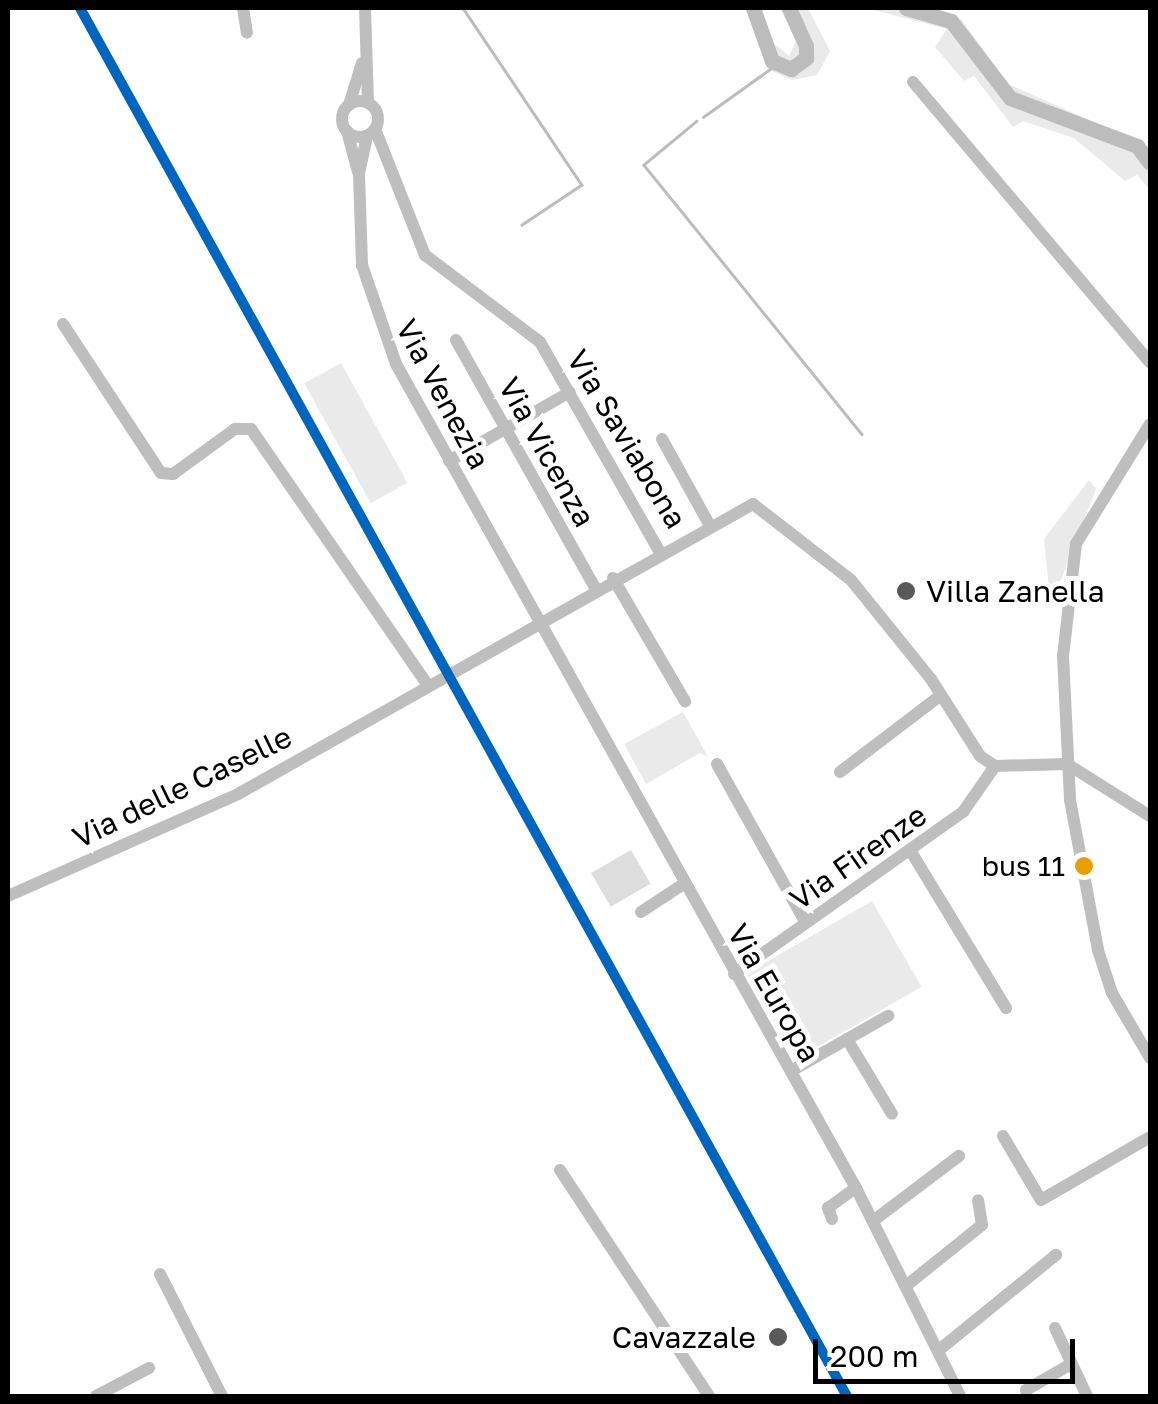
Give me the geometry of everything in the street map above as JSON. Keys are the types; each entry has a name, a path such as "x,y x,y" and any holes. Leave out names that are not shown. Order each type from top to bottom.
{"street":[{"path":"242,8 246,33"},
{"path":"365,8 366,51 349,105 347,131 371,132"},
{"name":"Via Saviabona","path":"366,51 371,132 426,256 540,342 660,552 741,506 765,509 852,580 941,695 980,756 995,766"},
{"path":"913,82 1150,362"},
{"path":"349,105 368,103"},
{"name":"Via Venezia","path":"347,131 359,174 362,266 373,313 534,622"},
{"name":"Via Venezia","path":"359,174 371,132"},
{"path":"62,324 161,473 173,474 235,429 252,429 426,684"},
{"name":"Via Vicenza","path":"456,340 595,588"},
{"path":"450,461 570,392"},
{"path":"1150,424 1076,544 1064,600 1067,764 1105,976 1150,1058"},
{"path":"662,439 709,524"},
{"name":"Via delle Caselle","path":"8,896 207,810 660,552"},
{"path":"613,578 685,701"},
{"name":"Via Europa","path":"534,622 856,1188 960,1396"},
{"path":"840,772 941,695"},
{"path":"717,764 806,924"},
{"path":"995,766 1067,764 1150,816"},
{"name":"Via Firenze","path":"734,974 963,812 995,766"},
{"name":"Via Firenze","path":"910,850 1006,1008"},
{"path":"641,912 682,885"},
{"path":"791,1071 888,1016"},
{"path":"847,1039 892,1114"},
{"path":"1003,1136 1041,1200 1150,1136"},
{"path":"874,1221 959,1156"},
{"path":"560,1170 708,1396"},
{"path":"832,1219 828,1208 856,1188"},
{"path":"907,1285 982,1224 978,1200"},
{"path":"939,1350 1056,1255"},
{"path":"160,1274 222,1396"},
{"path":"1055,1328 1087,1396"},
{"path":"1026,1390 1071,1364"},
{"path":"102,1395 149,1368"}],"shaded area":[{"path":"749,8 762,8 770,40 789,56 796,41 780,8 808,8 830,51 817,75 792,80 767,69"},
{"path":"866,8 937,8 961,19 1008,84 1150,147 1150,190 1137,175 1125,181 1074,138 1023,121 1013,127 974,76 964,81 935,47 947,29"},
{"path":"341,363 407,483 371,503 304,383"},
{"path":"1089,480 1096,489 1059,585 1049,588 1044,539"},
{"path":"683,712 708,757 700,753 646,784 624,744"},
{"path":"872,901 922,987 796,1059 746,974"}],"building":[{"path":"631,850 650,884 611,907 591,873"}],"waterway":[{"path":"463,8 582,185 522,225"},
{"path":"753,8 772,61 791,69 806,58 806,46 789,8"},
{"path":"906,8 951,21 1010,98 1137,146 1150,163"},
{"path":"703,117 777,64"},
{"path":"697,121 644,165 862,434"}],"transit line":[{"path":"80,8 847,1396"}],"place":[{"name":"Villa Zanella","path":"906,591"},
{"name":"bus 11","path":"1084,866"},
{"name":"Cavazzale","path":"778,1337"}]}
